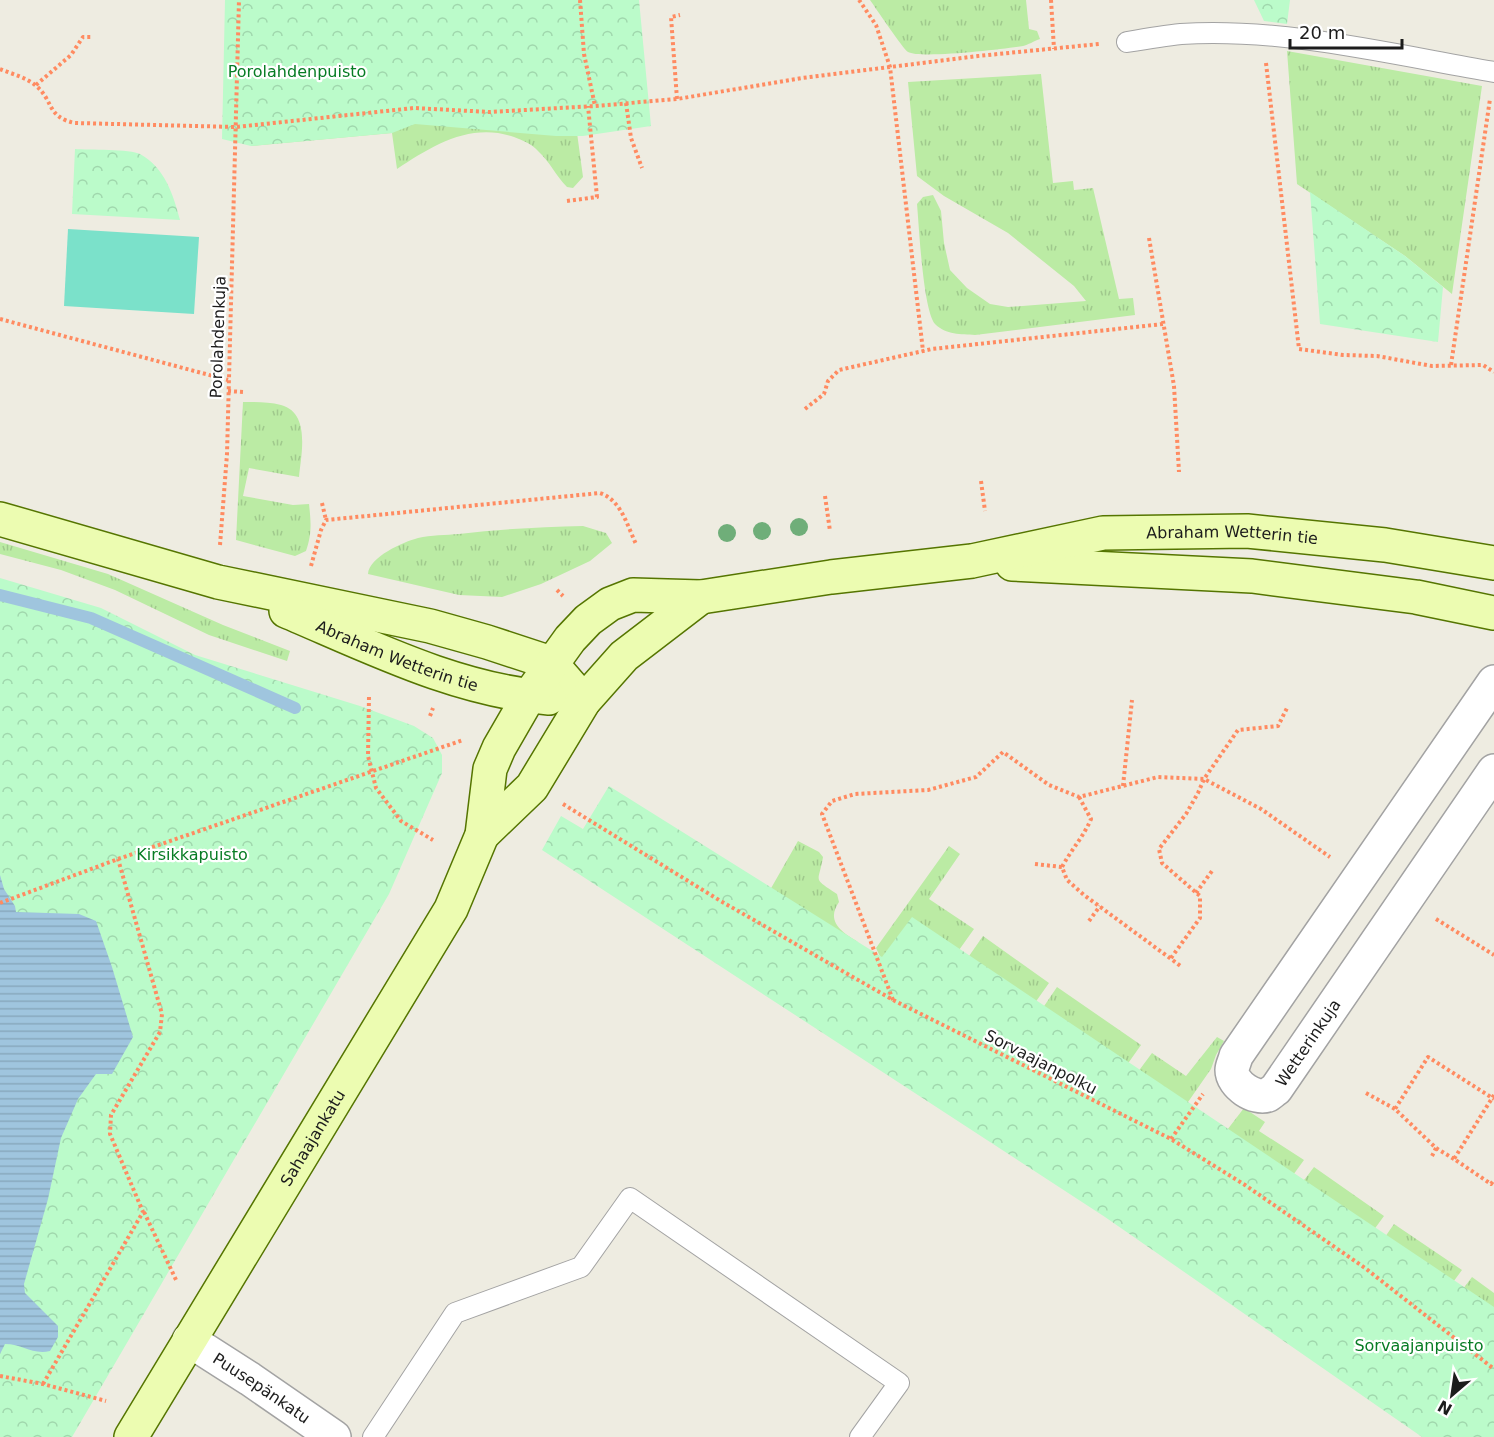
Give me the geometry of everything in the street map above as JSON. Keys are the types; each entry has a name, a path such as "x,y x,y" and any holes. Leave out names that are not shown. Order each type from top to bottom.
{"main road":[{"name":"Abraham Wetterin tie","path":"0,519 218,582 430,626 551,663 588,620 610,604 641,594 701,597 831,577 972,561 1103,533 1247,531 1385,545 1494,563"},
{"name":"Abraham Wetterin tie","path":"972,561 1252,576 1416,597 1494,613"},
{"name":"Abraham Wetterin tie","path":"218,582 421,668 476,685 529,696 584,701 624,656 701,597"},
{"name":"Sahaajankatu","path":"131,1437 446,917 482,835 490,769 499,748 551,663"},
{"path":"551,663 584,701"},
{"name":"Sahaajankatu","path":"482,835 532,787 584,701"}],"street":[{"path":"1232,1071 1236,1056 1494,682"},
{"name":"Wetterinkuja","path":"1232,1071 1235,1080 1245,1089 1259,1096 1267,1095 1275,1089 1494,771"},
{"path":"1362,874 1405,900"},
{"name":"Puusepänkatu","path":"189,1340 334,1437"}],"lane":[{"path":"1127,42 1181,34 1263,36 1325,43 1494,72"},
{"path":"373,1437 455,1312 581,1267 630,1197 900,1383 860,1437"}],"path":[{"name":"Porolahdenkuja","path":"220,548 226,454 239,0"},
{"path":"580,0 584,54 595,106"},
{"path":"859,0 876,25 890,67 923,351"},
{"path":"1051,0 1054,49"},
{"path":"677,99 670,17 680,15"},
{"path":"1263,36 1299,349 1343,355 1377,356 1432,366 1483,365 1494,372"},
{"path":"36,85 71,55 83,37 91,37"},
{"path":"0,69 36,85 62,120 75,123 236,127 414,108 490,112 677,99 802,78 1127,42"},
{"path":"1450,365 1494,72"},
{"path":"626,103 631,138 642,168"},
{"path":"567,201 597,197 588,106"},
{"path":"1149,238 1174,386 1179,472"},
{"path":"0,319 228,380"},
{"path":"806,409 824,394 828,381 839,370 923,351 1163,324"},
{"path":"228,391 243,392"},
{"path":"981,481 985,511"},
{"path":"326,520 600,493 616,503 636,544"},
{"path":"825,496 830,531"},
{"path":"310,569 326,520 322,503"},
{"path":"369,697 368,756 376,788 401,821 433,840"},
{"path":"1123,786 1132,700"},
{"path":"1171,958 1200,918 1200,896 1162,863 1159,849 1186,814 1204,779 1238,730 1278,726 1288,706"},
{"path":"0,903 118,859 462,740"},
{"path":"893,1000 822,814 832,801 855,794 928,790 975,777 1003,752 1049,785 1079,797 1158,777 1204,779 1262,809 1362,874"},
{"path":"1062,867 1085,833 1091,819 1079,797"},
{"name":"Sorvaajanpolku","path":"560,802 719,900 893,1000 1171,1139 1245,1185 1365,1268 1494,1369"},
{"path":"118,859 162,1014 160,1032 111,1115 110,1134 177,1282"},
{"path":"1035,864 1062,867"},
{"path":"1062,867 1067,880 1182,967"},
{"path":"1196,893 1212,871"},
{"path":"1405,900 1494,955"},
{"path":"1089,921 1100,906"},
{"path":"1395,1109 1428,1057 1493,1098 1454,1159"},
{"path":"1171,1139 1215,1076 1232,1071"},
{"path":"1366,1093 1395,1109 1436,1148 1491,1184 1494,1180"},
{"path":"1432,1156 1436,1148"},
{"path":"43,1384 144,1212"},
{"path":"0,1376 43,1384 106,1401"}],"green space":[{"name":"Porolahdenpuisto","path":"225,0 639,0 651,126 583,136 556,136 415,124 392,133 251,146 222,139"},
{"path":"870,0 1026,0 1029,29 1037,31 1040,39 1023,46 999,49 916,54 905,49"},
{"path":"1254,0 1290,0 1287,24 1264,21"},
{"path":"1287,51 1482,86 1452,294 1405,256 1297,184"},
{"path":"1041,74 1053,183 1073,181 1074,190 1093,188 1119,299 1133,298 1135,315 975,335 949,332 935,324 927,302 917,204 923,197 933,195 941,211 944,243 950,270 967,288 990,304 1008,307 1086,301 1074,286 1008,233 944,196 917,176 908,82"},
{"path":"575,118 583,177 573,188 567,187 533,146 514,137 498,133 482,132 452,139 424,152 397,169 392,133 251,146 254,138 387,122"},
{"path":"75,149 135,152 149,160 167,182 180,220 72,214"},
{"path":"1310,192 1405,256 1443,287 1438,342 1320,324"},
{"path":"243,402 281,405 290,409 300,425 302,447 299,477 249,468 243,496 293,505 309,504 308,545 306,551 295,556 236,540"},
{"path":"583,526 606,533 612,543 590,561 541,584 502,597 459,595 368,574 380,556 418,538"},
{"path":"0,542 108,574 223,625 290,651 287,661 209,635 115,590 61,570 0,554"},
{"name":"Kirsikkapuisto","path":"0,578 101,608 195,655 360,706 414,726 433,738 442,755 442,773 389,894 72,1437 0,1437"},
{"name":"Sorvaajanpuisto","path":"609,786 882,957 912,917 1494,1307 1494,1437 1422,1437 1105,1217 542,850 561,816 583,829"},
{"path":"798,841 819,852 823,857 819,879 823,885 837,894 839,902 835,909 835,921 842,931 858,942 758,911"},
{"path":"949,846 960,854 929,899 974,929 922,1002 897,992 876,948"},
{"path":"983,936 1049,983 1006,1044 932,1009"},
{"path":"1057,987 1141,1045 1105,1096 1015,1049"},
{"path":"1217,1037 1224,1041 1211,1069 1172,1125 1117,1100 1152,1053 1186,1076"},
{"path":"1244,1108 1265,1122 1259,1131 1304,1160 1280,1193 1224,1134"},
{"path":"1314,1167 1384,1216 1357,1253 1289,1200"},
{"path":"1394,1224 1462,1270 1448,1289 1369,1260"},
{"path":"1472,1277 1494,1293 1494,1357 1441,1318"}],"shaded area":[{"path":"68,229 199,237 194,314 64,306"},
{"path":"0,875 4,889 15,906 16,912 79,914 96,921 133,1037 112,1074 96,1074 78,1099 61,1138 48,1199 24,1284 25,1293 58,1326 58,1337 50,1351 44,1352 5,1344 0,1354"}],"waterway":[{"path":"0,595 91,618 295,708"}]}
